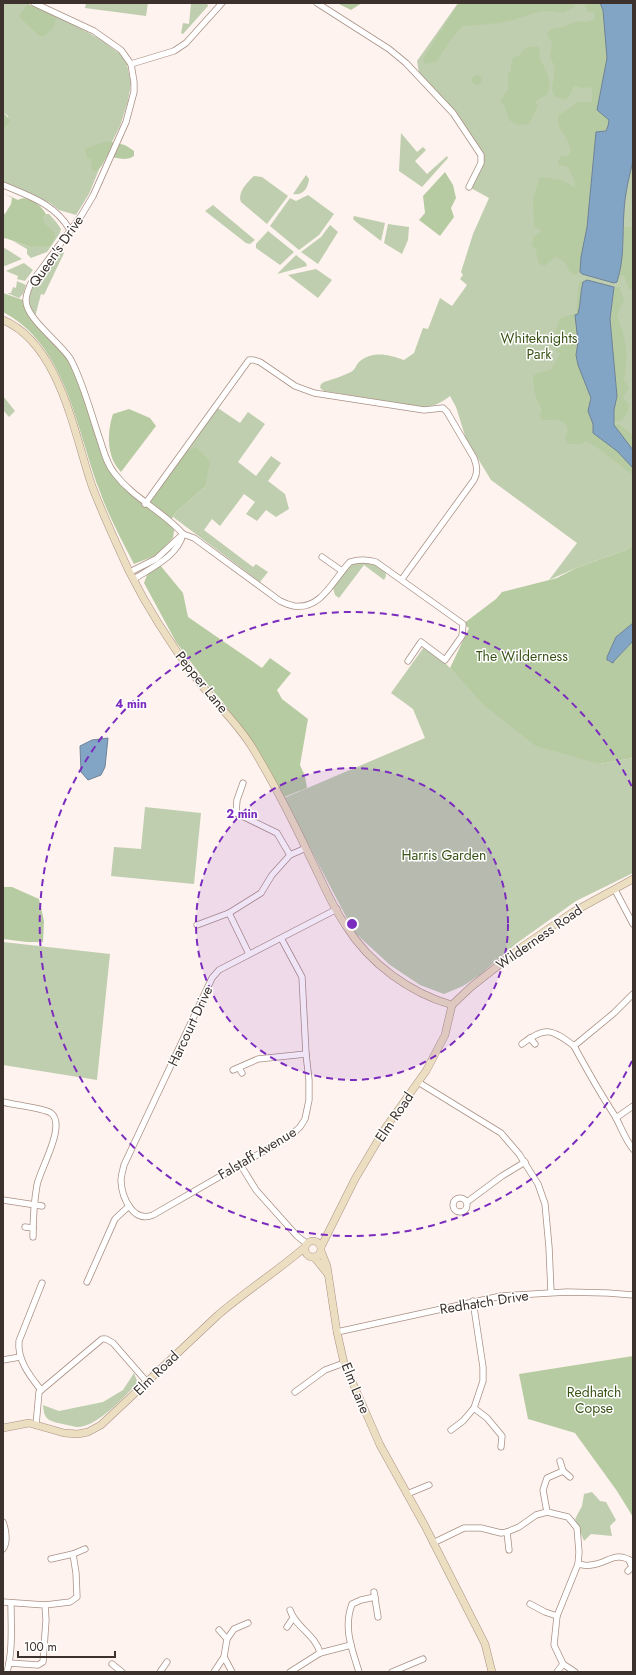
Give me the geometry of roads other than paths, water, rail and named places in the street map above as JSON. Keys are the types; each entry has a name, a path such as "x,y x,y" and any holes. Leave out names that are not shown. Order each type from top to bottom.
{"street":[{"path":"34,3 68,17 102,35 120,50 131,64 174,51 186,43 222,3"},
{"path":"317,3 389,49 406,63 453,113 481,155 481,163 469,187"},
{"name":"Queen's Drive","path":"131,64 134,92 126,122 93,196 81,216 31,283 26,301 28,310 70,359 79,379 106,457 113,472 122,484 145,504 175,525 183,534 194,538 280,601 295,606 308,605 319,600 350,562 367,559 376,562 402,579 463,624 462,636 445,660 421,642 408,660"},
{"path":"3,185 43,203 60,215 70,230"},
{"name":"Pepper Lane","path":"3,320 15,327 31,341 51,367 61,390 92,486 130,572 172,644 197,679 228,714 252,747 351,935 388,972 416,990 434,999 452,1005"},
{"path":"145,504 249,360 260,362 295,386 314,393 424,410 443,408 447,412 474,458 477,466 477,472 474,480 402,579"},
{"path":"130,572 156,559 183,534"},
{"path":"134,579 162,562 172,553 181,542 183,534"},
{"path":"322,557 342,571"},
{"path":"243,783 237,800 236,813 277,833 290,855"},
{"path":"197,925 229,913 261,893 272,875 290,855 306,848"},
{"name":"Wilderness Road","path":"452,1005 471,987 522,947 573,912 633,879"},
{"path":"615,890 633,924"},
{"name":"Harcourt Drive","path":"129,1206 124,1194 121,1180 124,1165 212,978 219,970 337,909"},
{"path":"229,913 249,954"},
{"name":"Falstaff Avenue","path":"129,1206 138,1216 146,1218 290,1136 300,1127 305,1119 309,1100 302,977 281,938"},
{"path":"574,1046 614,1013 633,994"},
{"name":"Elm Road","path":"321,1249 355,1179 386,1126 426,1071 445,1035 452,1005"},
{"path":"522,1044 536,1033 546,1031 557,1034 574,1046 595,1085 616,1118 625,1138 633,1149"},
{"path":"530,1038 535,1044"},
{"path":"238,1070 243,1064 258,1059 306,1054"},
{"path":"418,1082 501,1133 515,1147 525,1162 538,1184 545,1204 551,1292"},
{"path":"3,1102 44,1110 51,1113 55,1118 56,1135 54,1143 39,1175 34,1206 33,1237"},
{"path":"616,1118 633,1106"},
{"path":"467,1202 502,1176 525,1162"},
{"path":"240,1164 256,1190 297,1236 311,1256 318,1255 321,1249 319,1243 314,1240 305,1246"},
{"path":"3,1200 34,1206 42,1206"},
{"path":"87,1282 115,1219 129,1206"},
{"path":"25,1227 33,1228"},
{"name":"Elm Road","path":"314,1240 330,1228"},
{"name":"Elm Road","path":"3,1428 29,1423 64,1433 78,1434 88,1432 108,1420 218,1315 238,1298 292,1259 305,1246"},
{"name":"Elm Lane","path":"321,1249 327,1266 337,1332 344,1363 380,1445 433,1542 485,1644 492,1672"},
{"name":"Elm Road","path":"292,1259 311,1256"},
{"name":"Elm Lane","path":"311,1256 328,1275"},
{"path":"41,1390 32,1378 20,1357 18,1350 19,1341 42,1283"},
{"name":"Redhatch Drive","path":"337,1332 501,1296 551,1292 595,1292 633,1295"},
{"path":"451,1430 463,1421 474,1408 483,1381 483,1367 474,1301"},
{"path":"36,1424 38,1414 38,1395 41,1390 99,1340 106,1339 112,1343 147,1382"},
{"path":"3,1360 20,1357"},
{"path":"295,1392 325,1370 344,1363"},
{"path":"474,1408 487,1418 502,1436 501,1447"},
{"path":"560,1461 563,1471 570,1477"},
{"path":"547,1512 543,1490 547,1478 563,1471"},
{"path":"406,1494 429,1486"},
{"path":"433,1542 464,1528 481,1528 501,1533 507,1532 519,1528 536,1515 547,1512 568,1517 577,1528 579,1552 578,1564 557,1616 554,1645 564,1664 575,1672"},
{"path":"3,1522 6,1541 3,1549"},
{"path":"507,1532 509,1550"},
{"path":"50,1559 73,1554 84,1549"},
{"path":"3,1602 11,1604 45,1604 70,1602 77,1597 76,1573 73,1554"},
{"path":"578,1564 590,1566 616,1556 624,1556 631,1561 632,1567 628,1571"},
{"path":"359,1672 351,1645 348,1616 352,1604 374,1595 378,1617"},
{"path":"7,1672 9,1663 11,1604"},
{"path":"9,1663 38,1665 43,1662 46,1620 45,1604"},
{"path":"530,1604 545,1612 557,1616"},
{"path":"290,1610 292,1618 306,1631 318,1646 320,1653"},
{"path":"287,1627 292,1618"},
{"path":"214,1672 224,1656 227,1639 234,1629 248,1624"},
{"path":"219,1630 227,1639"},
{"path":"290,1672 320,1653 351,1645"},
{"path":"224,1656 232,1672"},
{"path":"392,1672 423,1659"},
{"path":"158,1662 161,1671"},
{"path":"161,1671 167,1662"},
{"path":"112,1664 122,1672"},
{"path":"557,1672 564,1664"}],"water":[{"path":"600,3 633,3 633,161 627,186 623,220 623,246 620,273 617,282 614,283 582,274 580,272 581,257 587,227 596,132 606,131 609,120 597,110 607,58 603,10"},
{"path":"587,280 614,287 610,319 617,396 614,410 614,425 633,450 633,468 617,451 593,433 593,424 588,411 591,398 578,365 576,355 578,342 575,315 578,314 580,306 583,282"},
{"path":"633,623 633,641 613,663 607,660 616,637"},
{"path":"108,738 105,767 101,775 88,780 81,772 80,746 92,740"}],"park label":[{"name":"Whiteknights Park","path":"539,346"},
{"name":"The Wilderness","path":"522,656"},
{"name":"Harris Garden","path":"444,855"},
{"name":"Redhatch Copse","path":"594,1400"}]}
